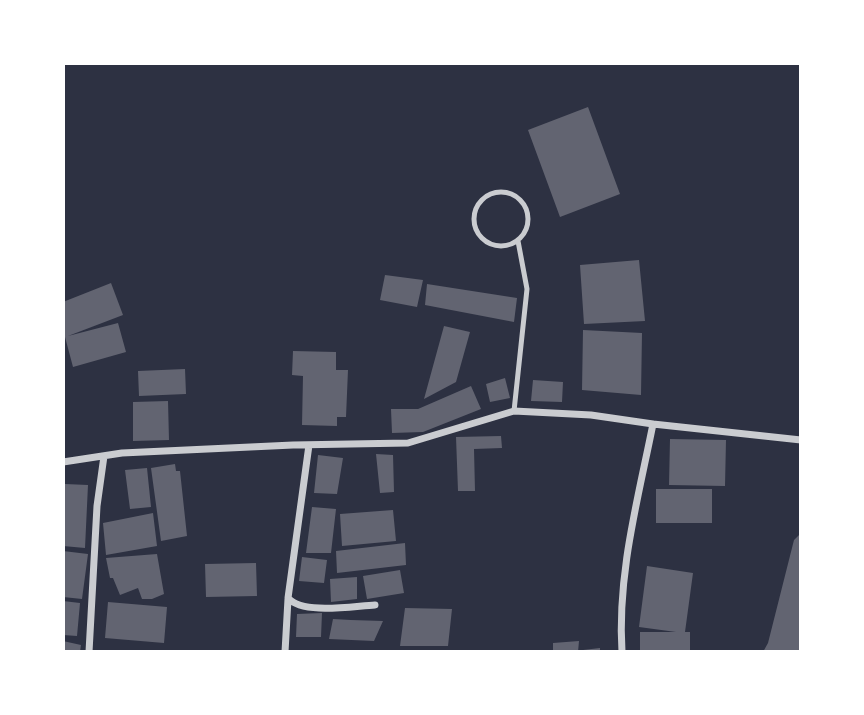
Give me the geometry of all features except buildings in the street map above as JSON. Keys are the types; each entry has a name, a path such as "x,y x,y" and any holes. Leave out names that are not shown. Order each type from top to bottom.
{"street":[{"path":"63,462 104,456 309,445 408,443 514,411 579,414 801,440"},
{"path":"622,652 620,627 627,554 653,424"},
{"path":"285,652 288,598 309,445"},
{"path":"89,652 97,506 104,456"},
{"path":"288,598 294,605 310,608 376,605"}],"lane":[{"path":"514,411 527,289 518,241 526,229 527,214 522,201 513,194 489,194 480,201 474,214 477,232 488,245 505,247 518,241"}]}
